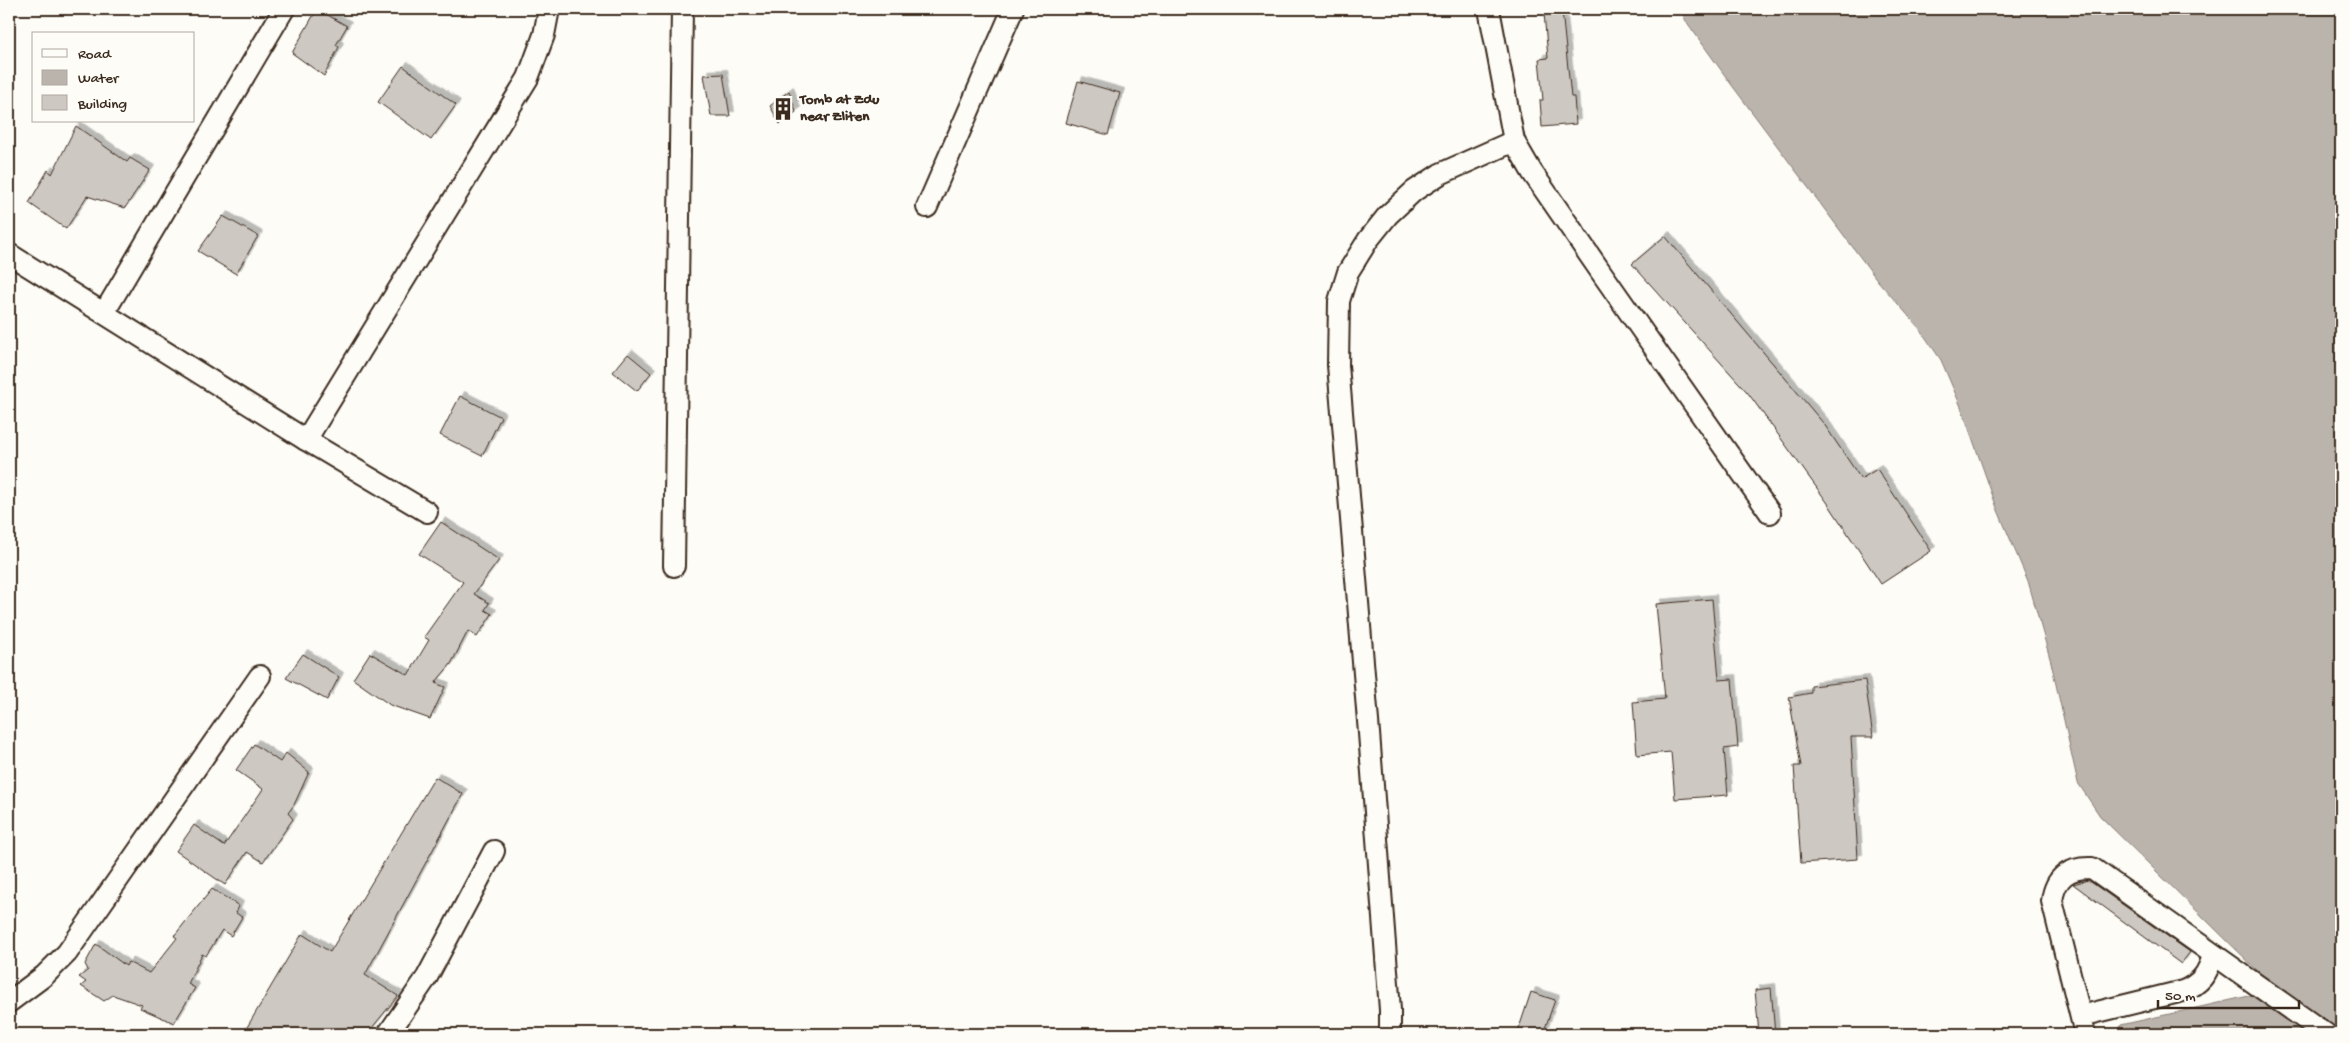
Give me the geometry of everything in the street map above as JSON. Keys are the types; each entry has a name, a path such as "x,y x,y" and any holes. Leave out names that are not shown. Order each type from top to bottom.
{"street":[{"path":"104,313 284,9"},
{"path":"306,440 528,78 544,35 549,9"},
{"path":"674,566 682,9"},
{"path":"927,207 1014,9"},
{"path":"1489,9 1514,141 1532,172 1595,264 1770,513"},
{"path":"1390,1034 1390,1010 1369,733 1338,365 1339,301 1348,272 1368,240 1388,215 1414,191 1440,174 1514,141"},
{"path":"9,254 306,440 427,512"},
{"path":"9,1002 44,976 67,953 260,676"},
{"path":"388,1034 427,977 494,851"},
{"path":"2213,956 2210,968 2194,986 2083,1025 2052,900 2054,889 2060,878 2069,871 2080,868 2092,868 2213,956 2326,1034"}],"water":[{"path":"1680,9 2341,9 2341,1034 2261,974 2100,816 2078,783 2051,662 2028,581 1997,508 1962,409 1941,360 1919,328 1878,281 1731,84 1686,21"},
{"path":"2262,993 2316,1034 2117,1034 2121,1025"}],"building":[{"path":"317,9 347,26 336,45 339,47 324,76 292,53"},
{"path":"1562,11 1571,97 1574,97 1576,124 1542,127 1540,100 1543,100 1539,59 1548,58 1544,13"},
{"path":"403,66 456,105 431,140 378,102"},
{"path":"723,74 730,116 711,116 704,75"},
{"path":"1078,81 1120,93 1108,135 1066,123"},
{"name":"Tomb at Zdu near Zliten","path":"789,91 796,112 780,124 770,106"},
{"path":"76,126 127,162 130,158 150,170 125,208 87,196 66,229 29,203 48,170 52,174"},
{"path":"223,216 258,236 236,274 198,251"},
{"path":"1665,236 1824,424 1861,479 1877,469 1931,551 1881,584 1827,502 1748,393 1632,264"},
{"path":"628,354 651,373 637,391 613,372"},
{"path":"460,396 501,417 482,456 440,435"},
{"path":"441,522 499,560 474,594 489,603 485,610 492,614 477,637 468,631 451,664 435,683 445,687 430,719 390,705 353,679 370,653 408,675 429,640 424,637 463,582 419,554"},
{"path":"1712,599 1719,680 1732,679 1738,747 1724,749 1728,795 1675,799 1671,752 1637,755 1633,702 1665,699 1656,604"},
{"path":"303,654 339,677 327,700 286,678"},
{"path":"1865,680 1873,737 1851,737 1858,859 1801,863 1794,766 1801,766 1789,697 1811,693 1811,686"},
{"path":"254,744 280,762 286,753 309,772 294,805 288,813 293,819 263,862 247,852 225,885 176,851 194,825 224,846 263,789 236,770"},
{"path":"435,777 463,794 365,975 398,996 367,1034 243,1034 302,934 330,952"},
{"path":"2088,880 2190,952 2181,964 2073,884"},
{"path":"212,889 239,906 236,913 242,917 231,936 222,930 206,956 202,954 188,984 195,988 174,1023 140,1008 142,1005 113,995 104,1001 81,986 86,982 79,977 88,970 85,964 96,944 126,966 128,962 149,973 177,938 174,936"},
{"path":"1771,988 1775,1034 1759,1034 1755,990"},
{"path":"1531,992 1555,1000 1543,1034 1517,1034"}],"place":[{"name":"Tomb at Zdu near Zliten","path":"783,109"}]}
